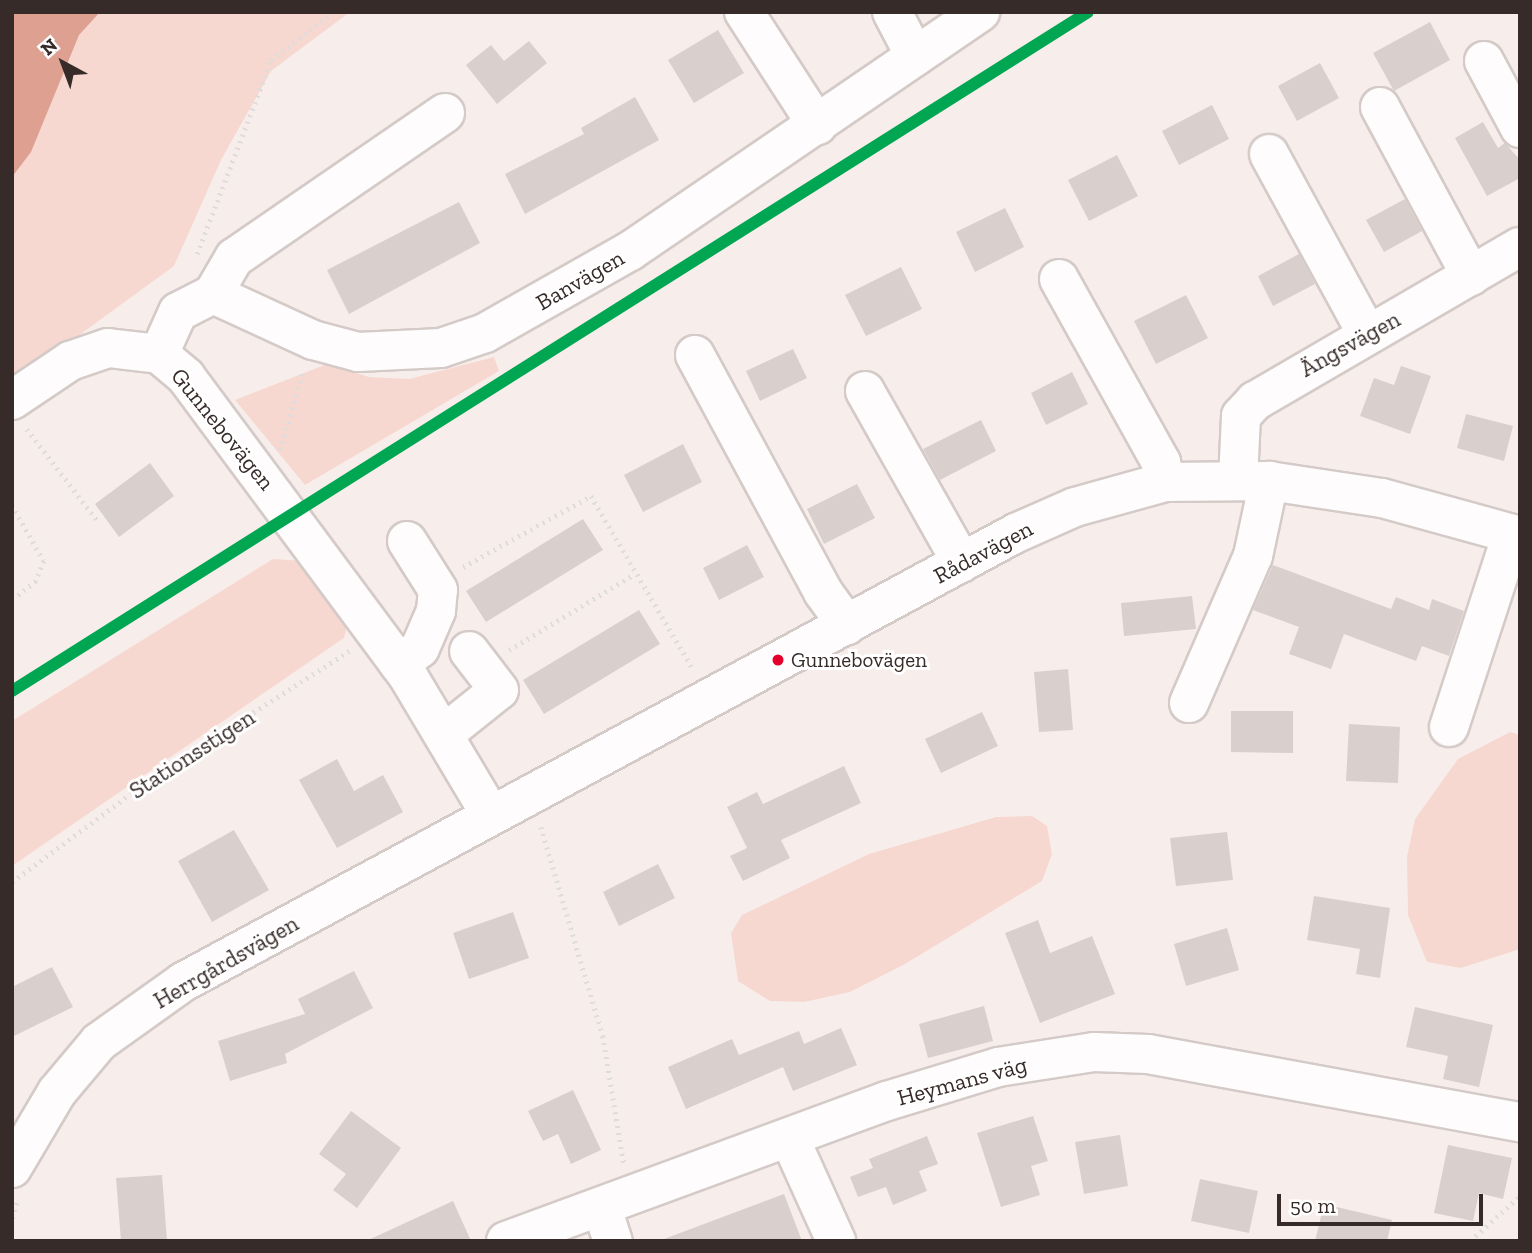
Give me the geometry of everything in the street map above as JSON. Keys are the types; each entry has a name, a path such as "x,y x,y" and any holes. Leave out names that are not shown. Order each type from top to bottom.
{"street":[{"path":"744,12 817,125"},
{"path":"892,12 915,56"},
{"name":"Banvägen","path":"203,297 313,340 358,352 441,348 561,292 817,125 980,12"},
{"path":"1484,61 1520,128"},
{"path":"1380,107 1471,276"},
{"path":"159,354 178,312 203,297 234,258 445,113"},
{"path":"1269,154 1367,334"},
{"name":"Ängsvägen","path":"1189,704 1253,556 1254,481 1241,416 1272,387 1520,247"},
{"path":"1059,279 1161,462 1165,482"},
{"name":"Gunnebovägen","path":"16,410 85,355 130,346 159,354 186,377 399,664 491,815"},
{"path":"695,355 823,592 847,625"},
{"path":"865,391 962,563"},
{"name":"Rådavägen","path":"491,815 962,563 1075,507 1165,482 1254,481 1382,498 1516,535"},
{"path":"1449,727 1516,535"},
{"path":"399,664 429,634 435,584 407,541"},
{"path":"444,734 499,690 476,660"},
{"name":"Herrgårdsvägen","path":"17,1178 57,1092 99,1042 183,982 491,815"},
{"name":"Heymans väg","path":"506,1241 615,1215 790,1139 998,1067 1094,1052 1148,1054 1520,1122"},
{"path":"790,1139 835,1241"}],"path":[{"path":"203,297 198,249 271,60 332,12"},
{"path":"16,410 99,523"},
{"path":"435,584 591,496 633,575 697,676"},
{"path":"12,505 44,561 36,581 17,597"},
{"path":"476,660 633,575"},
{"name":"Stationsstigen","path":"12,882 159,772 377,633"},
{"path":"538,816 603,1036 615,1215"},
{"path":"12,1218 17,1178"},
{"path":"1470,1241 1520,1196"}],"shaded area":[{"path":"12,12 350,12 271,71 221,160 174,266 12,384"},
{"path":"12,12 100,12 79,35 31,152 12,177"},
{"path":"494,357 499,371 305,485 235,400 327,364 369,377 409,379"},
{"path":"273,559 316,562 350,613 344,638 12,866 12,721"},
{"path":"1510,732 1520,735 1520,949 1461,968 1427,962 1408,915 1407,857 1415,819 1458,759"},
{"path":"1032,816 1047,826 1052,854 1042,881 905,964 850,992 804,1002 770,1001 738,981 731,933 742,915 869,854 996,817"}],"building":[{"path":"1430,22 1450,60 1394,91 1373,53"},
{"path":"718,30 744,73 694,103 668,60"},
{"path":"529,41 547,63 497,104 466,65 491,45 504,61"},
{"path":"1320,63 1339,98 1297,121 1278,86"},
{"path":"635,97 659,140 525,214 505,174 584,134 581,128"},
{"path":"1212,105 1229,139 1179,165 1162,131"},
{"path":"1483,122 1498,148 1505,143 1520,160 1520,178 1487,196 1455,138"},
{"path":"1117,155 1138,196 1089,221 1068,180"},
{"path":"1405,199 1422,231 1384,252 1366,220"},
{"path":"459,202 480,243 349,314 327,270"},
{"path":"1005,208 1024,247 975,272 956,232"},
{"path":"1299,254 1315,284 1273,306 1258,276"},
{"path":"901,267 922,309 866,336 845,295"},
{"path":"1186,295 1208,338 1156,364 1134,321"},
{"path":"793,349 807,378 760,401 746,371"},
{"path":"1401,366 1431,376 1410,434 1360,416 1374,378 1394,385"},
{"path":"1072,372 1088,404 1046,425 1031,393"},
{"path":"1466,414 1513,426 1504,461 1457,448"},
{"path":"981,420 996,451 940,480 923,449"},
{"path":"683,444 702,482 643,512 624,475"},
{"path":"150,463 174,496 119,537 95,504"},
{"path":"857,484 875,518 824,544 807,509"},
{"path":"583,519 603,550 486,622 466,591"},
{"path":"747,545 764,577 719,600 703,568"},
{"path":"1273,565 1391,609 1396,597 1429,610 1432,599 1464,611 1449,656 1422,646 1416,661 1344,634 1331,669 1289,654 1299,627 1253,610"},
{"path":"1192,596 1196,629 1124,636 1121,603"},
{"path":"639,610 660,644 544,714 523,680"},
{"path":"1068,669 1073,730 1039,732 1034,672"},
{"path":"1231,711 1293,711 1293,753 1231,752"},
{"path":"982,712 998,746 941,773 925,739"},
{"path":"1349,724 1400,727 1398,783 1346,781"},
{"path":"337,759 354,791 383,775 403,812 337,848 299,780"},
{"path":"844,766 861,803 781,840 790,858 743,881 730,856 747,848 727,807 757,792 763,804"},
{"path":"234,830 269,890 212,922 178,861"},
{"path":"1227,832 1233,880 1176,886 1170,838"},
{"path":"658,864 675,898 619,926 603,892"},
{"path":"1314,896 1390,908 1380,978 1356,974 1360,949 1307,940"},
{"path":"513,912 529,958 469,979 453,933"},
{"path":"1038,920 1050,953 1092,936 1115,994 1040,1023 1005,933"},
{"path":"1227,928 1239,970 1186,986 1174,944"},
{"path":"52,967 73,1007 12,1037 12,987"},
{"path":"354,971 373,1008 285,1054 287,1063 230,1081 218,1041 305,1014 298,999"},
{"path":"984,1006 993,1041 928,1058 919,1024"},
{"path":"1415,1007 1493,1025 1479,1087 1443,1079 1448,1056 1406,1047"},
{"path":"841,1028 857,1065 793,1091 783,1067 686,1109 668,1067 732,1039 739,1055 799,1031 804,1044"},
{"path":"573,1090 601,1150 571,1164 558,1134 543,1141 528,1111"},
{"path":"351,1111 401,1148 357,1208 333,1190 346,1174 319,1154"},
{"path":"1033,1116 1048,1161 1031,1166 1040,1195 1001,1207 977,1133"},
{"path":"1120,1135 1128,1186 1084,1194 1075,1142"},
{"path":"927,1136 938,1164 919,1171 927,1191 893,1205 886,1187 858,1197 850,1177 873,1168 869,1159"},
{"path":"1448,1145 1512,1158 1503,1199 1479,1193 1473,1221 1434,1213"},
{"path":"162,1175 167,1241 121,1241 116,1178"},
{"path":"1200,1179 1258,1191 1249,1233 1191,1221"},
{"path":"784,1194 802,1241 664,1241 664,1239"},
{"path":"453,1201 471,1241 366,1241"},
{"path":"1324,1204 1392,1220 1387,1241 1315,1241"}],"transit line":[{"path":"12,691 1088,12"}],"place":[{"name":"Gunnebovägen","path":"778,660"}]}
